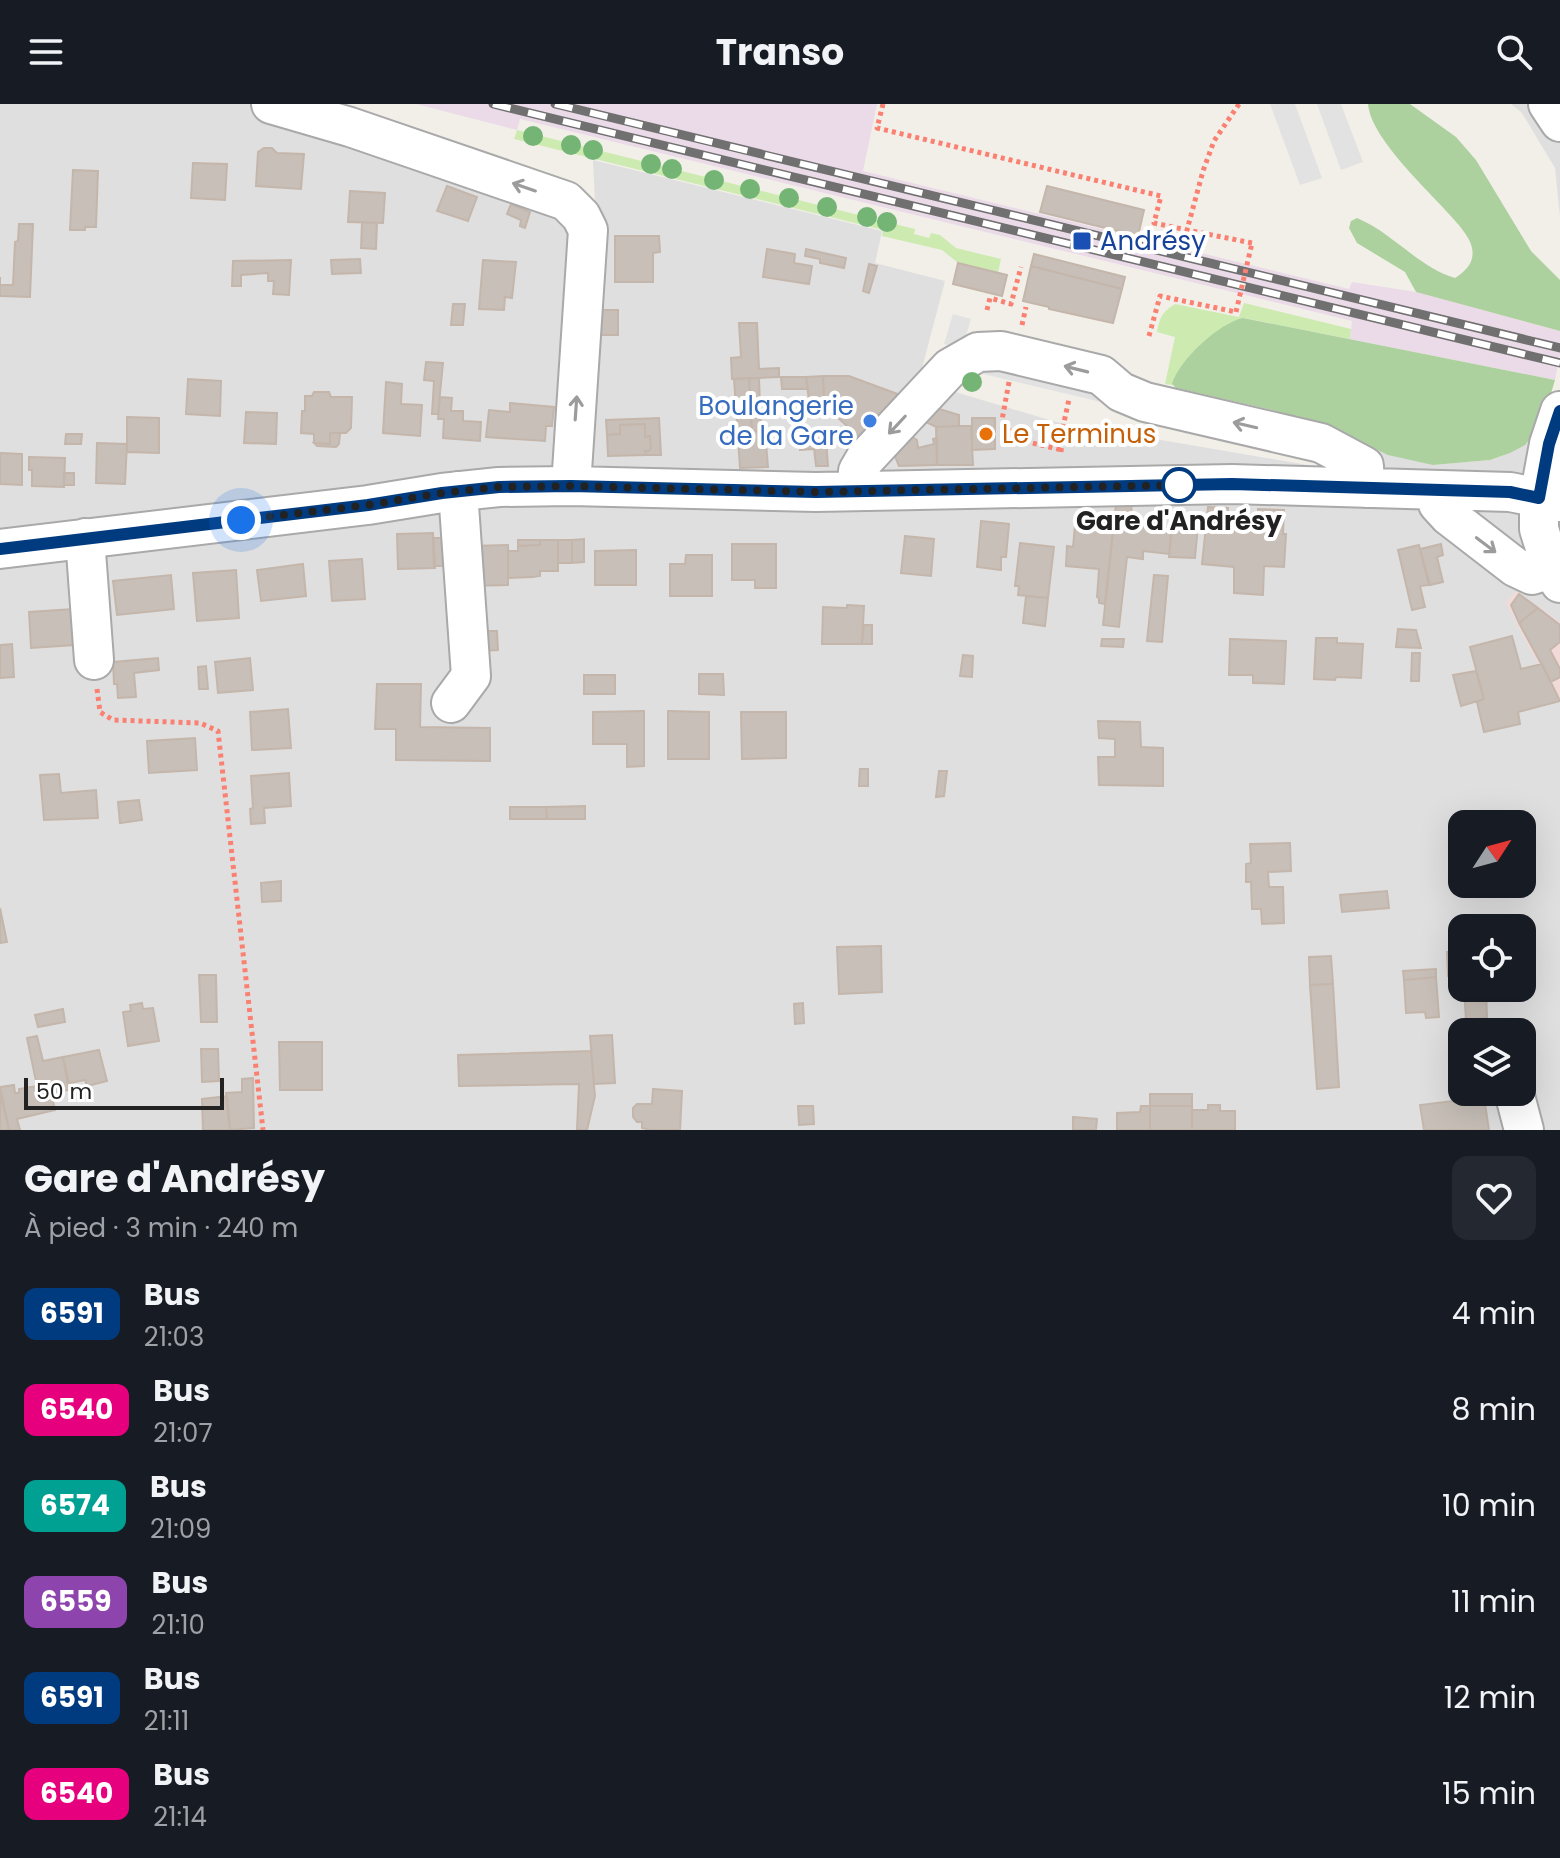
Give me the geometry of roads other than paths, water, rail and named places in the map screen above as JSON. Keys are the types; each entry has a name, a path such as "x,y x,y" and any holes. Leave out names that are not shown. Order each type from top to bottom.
{"street":[{"path":"271,104 350,127 566,201 581,216 588,230 571,486"},
{"path":"1548,104 1560,122"},
{"path":"857,491 858,471 865,459 950,368 978,352 1001,351 1101,375 1121,392 1145,402 1321,443 1364,466 1365,488"},
{"path":"1434,491 1438,504 1449,516 1515,567 1532,575 1555,568 1539,529 1549,500 1549,444 1560,411"},
{"path":"0,549 499,487 816,492 1232,484 1510,492 1549,500"},
{"path":"451,703 471,676 458,491"},
{"path":"85,538 94,660"},
{"path":"1518,1106 1524,1130"}],"railway":[{"path":"493,104 1560,363"},
{"path":"555,104 1560,348"}],"place":[{"name":"Andrésy","path":"1082,241"},
{"name":"Boulangerie de la Gare","path":"870,421"},
{"name":"Le Terminus","path":"986,434"},
{"name":"Gare d'Andrésy","path":"1179,485"}]}
